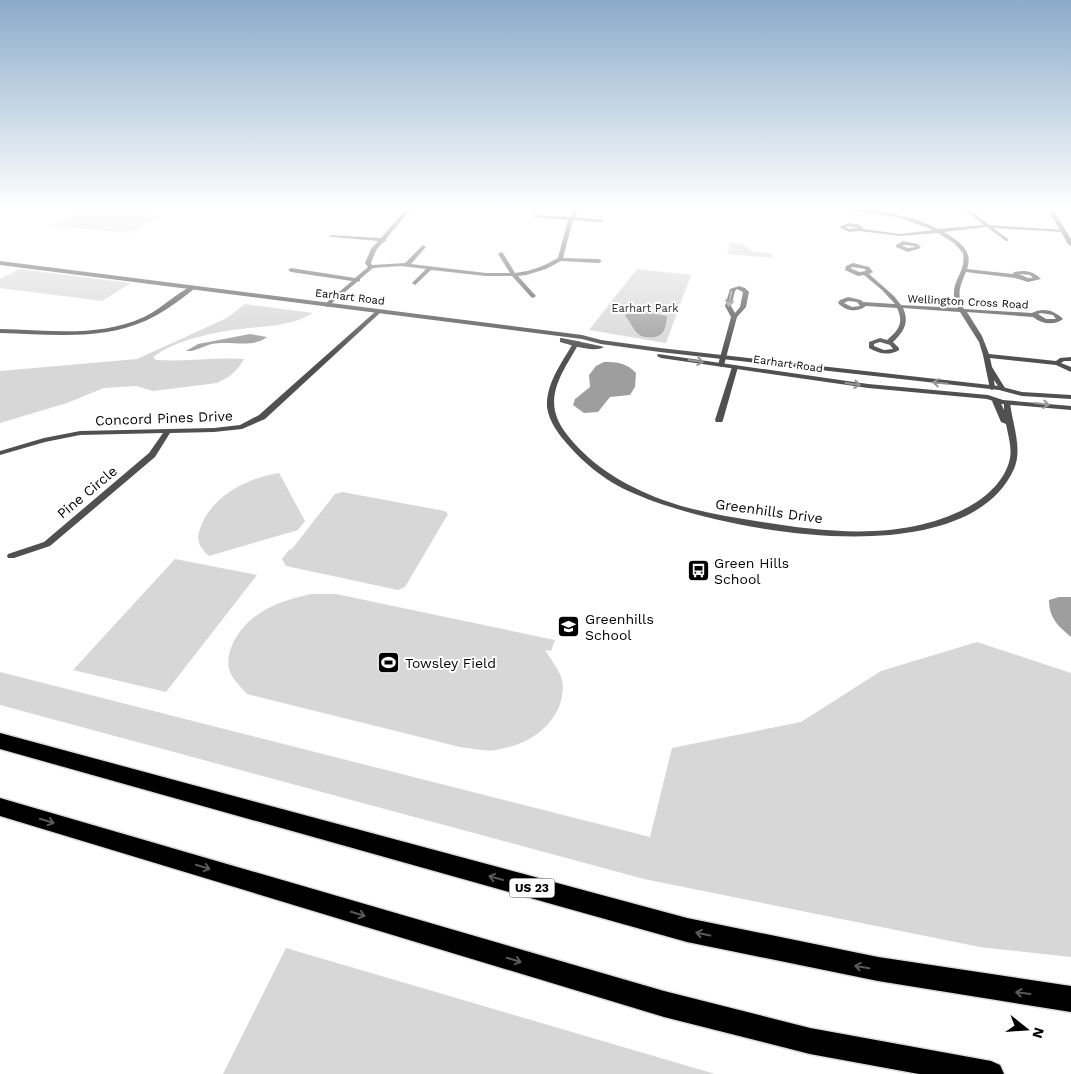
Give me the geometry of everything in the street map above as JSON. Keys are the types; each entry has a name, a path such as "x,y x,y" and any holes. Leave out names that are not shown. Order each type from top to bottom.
{"highway":[{"name":"US 23","path":"0,741 687,930 802,956 977,987 1071,999"},
{"path":"0,807 664,1004 810,1041 991,1074"}],"street":[{"path":"369,258 368,263 370,267"},
{"path":"406,265 412,258"},
{"path":"504,258 514,275 533,296"},
{"path":"965,258 964,270 1016,276"},
{"path":"327,305 358,280 370,267 406,265 514,275 543,269 560,259 599,261"},
{"name":"Earhart Road","path":"0,263 518,330 587,344 722,361 883,377 991,393 1009,402 1071,408"},
{"path":"415,283 429,268"},
{"path":"291,270 358,280"},
{"name":"Greenhills Drive","path":"964,270 956,287 957,300 980,338 987,356 991,393 1010,431"},
{"name":"Wellington Cross Road","path":"866,274 894,298 904,318 904,326 900,335 889,342"},
{"path":"0,331 71,334 108,330 143,320 192,288"},
{"path":"722,361 734,317 743,307 746,292 742,288 732,290 728,306 734,317"},
{"name":"Wellington Cross Road","path":"863,304 900,308 1034,315"},
{"name":"Concord Pines Drive","path":"0,453 44,440 80,433 242,427 262,417 378,312"},
{"name":"Greenhills Drive","path":"575,341 557,376 552,391 551,407 561,433 583,458 608,477 640,493 692,513 793,531 839,534 893,532 950,519 974,508 997,490 1010,468 1014,454 1010,431 1009,402"},
{"name":"Greenhills Drive","path":"564,365 587,344"},
{"path":"987,356 1057,363 1071,370"},
{"path":"1057,363 1062,359 1071,359"},
{"name":"Earhart Road","path":"722,361 735,367 868,386 991,393 1002,388 1013,392 1071,397"},
{"path":"988,365 1002,388"},
{"path":"719,420 735,367"},
{"path":"1009,402 1017,397 1013,392"},
{"name":"Pine Circle","path":"11,556 47,544 152,456 168,431"}],"green space":[{"path":"20,269 131,283 102,301 0,288 0,279"},
{"name":"Earhart Park","path":"637,269 691,275 666,343 589,330"},
{"path":"245,304 313,313 297,321 230,330 184,341 153,357 156,360 244,359 230,376 217,383 153,391 136,386 104,388 67,403 0,423 0,371 137,359 227,318"},
{"path":"279,473 305,521 298,530 209,556 200,546 198,535 201,526 214,505 244,484 267,475"},
{"path":"342,492 445,511 448,514 405,587 398,590 286,566 282,559 335,494"},
{"path":"175,559 257,575 166,692 73,670"},
{"path":"312,594 336,594 555,640 551,651 545,650 557,668 562,680 563,686 559,707 548,724 533,737 505,748 486,751 460,747 247,694 232,676 228,666 231,649 239,632 256,615 266,609"},
{"path":"977,642 1071,673 1071,957 980,947 644,879 0,705 0,672 650,837 672,748 801,722 881,671"},
{"path":"286,948 715,1074 223,1074"}],"shaded area":[{"path":"640,306 647,308 646,311 651,313 667,316 666,325 660,335 645,337 639,335 625,316 631,308"},
{"path":"250,334 267,337 254,343 219,343 193,351 186,351 198,344"},
{"path":"604,362 622,364 633,370 636,373 635,387 630,395 610,397 598,412 584,413 573,405 575,399 590,387 589,375 596,366"},
{"path":"1059,597 1071,597 1071,637 1058,625 1049,606 1049,600"}],"place":[{"name":"Green Hills School","path":"698,571"},
{"name":"Greenhills School","path":"569,627"},
{"name":"Towsley Field","path":"389,663"}]}
